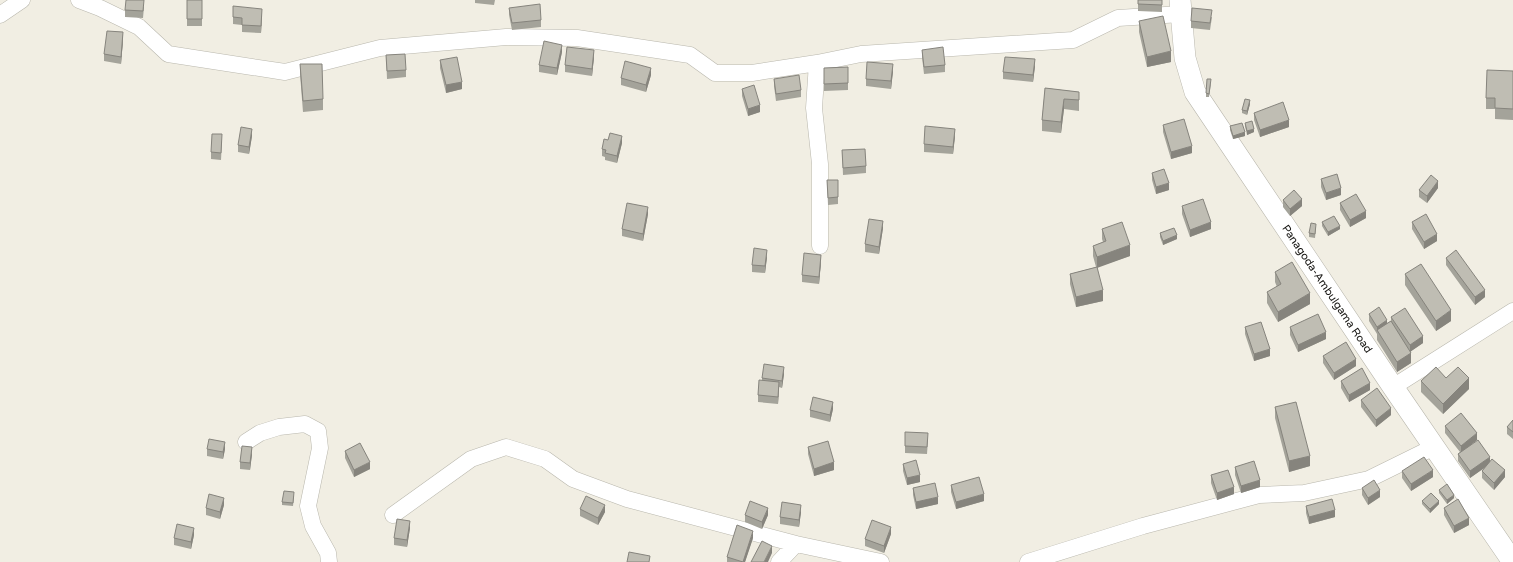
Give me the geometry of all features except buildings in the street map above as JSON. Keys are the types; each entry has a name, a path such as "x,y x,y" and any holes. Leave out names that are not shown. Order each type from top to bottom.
{"main road":[{"name":"Panagoda-Ambulgama Road","path":"1180,7 1185,58 1195,92 1393,387 1513,562"}],"street":[{"path":"0,15 22,0"},
{"path":"79,0 100,8 139,27 168,54 285,72 380,48 506,37 577,38 690,55 715,72 752,73 817,63 861,54 1074,40 1118,18 1180,7"},
{"path":"817,63 814,108 820,164 820,246"},
{"path":"1393,387 1513,311"},
{"path":"246,442 260,433 279,427 305,424 318,431 320,448 308,506 313,526 328,554 328,562"},
{"path":"393,515 471,459 506,446 545,458 573,479 627,499 796,544 880,562"},
{"path":"1028,562 1143,526 1259,495 1304,493 1369,479 1434,446"},
{"path":"779,562 796,544"}]}
